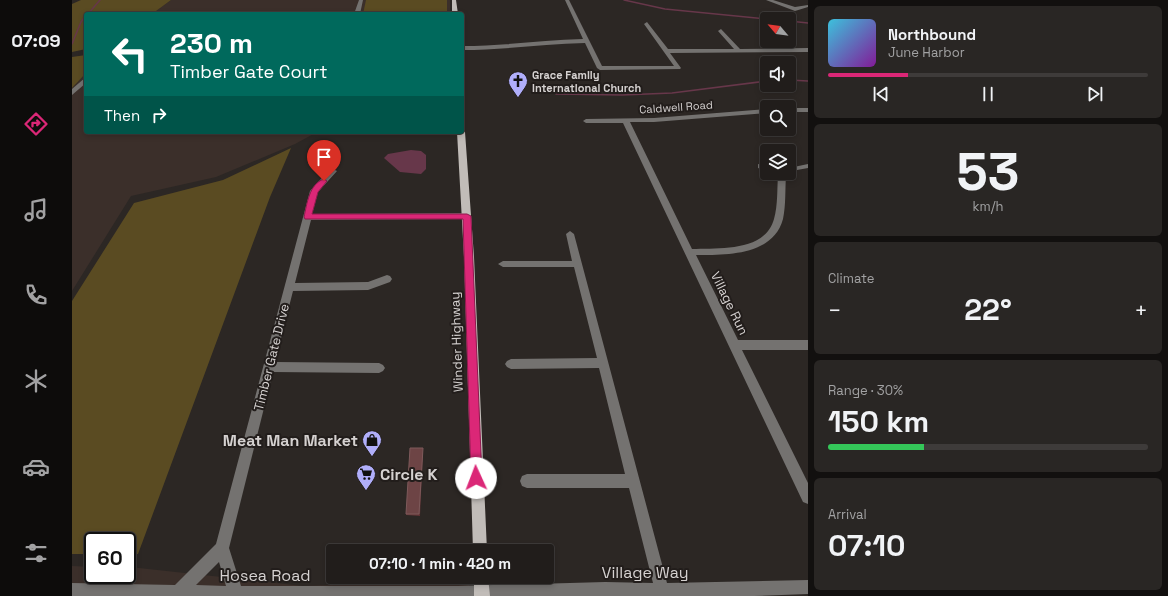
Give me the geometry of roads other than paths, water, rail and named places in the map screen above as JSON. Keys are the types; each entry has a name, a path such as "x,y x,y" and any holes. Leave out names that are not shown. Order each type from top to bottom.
{"main road":[{"path":"454,0 455,12"},
{"name":"Winder Highway","path":"461,134 467,216 480,544"},
{"path":"481,584 482,595"}],"street":[{"path":"358,12 361,0"},
{"path":"567,0 600,68 678,68 647,24"},
{"path":"768,0 795,9 808,6"},
{"path":"721,31 739,51"},
{"path":"464,48 497,48 548,42 587,42"},
{"path":"666,51 808,50"},
{"path":"72,93 84,81"},
{"path":"796,110 808,110"},
{"name":"Caldwell Road","path":"586,121 626,121 760,111"},
{"name":"Village Run","path":"626,121 808,497"},
{"path":"796,168 808,166"},
{"name":"Timber Gate Drive","path":"179,592 222,548 314,191 333,171"},
{"path":"690,252 737,251 750,248 769,237 778,222 783,180"},
{"path":"308,217 467,216"},
{"path":"570,234 662,592"},
{"path":"503,264 578,264"},
{"path":"289,287 368,286 388,279"},
{"path":"735,345 808,345"},
{"path":"511,364 603,363"},
{"path":"269,366 379,368"},
{"path":"527,481 633,481"},
{"path":"222,548 236,593"},
{"name":"Village Way","path":"482,595 605,590 662,592 808,587"},
{"name":"Hosea Road","path":"72,591 482,595"}],"waterway":[{"path":"90,12 100,0"},
{"path":"624,0 665,9 760,18"},
{"path":"72,44 84,18"},
{"path":"796,22 808,23"},
{"path":"796,80 808,81"},
{"path":"556,94 622,95 672,93 760,82"}],"place":[{"name":"Grace Family International Church","path":"518,98"},
{"name":"Meat Man Market","path":"372,457"},
{"name":"Circle K","path":"366,491"}]}
